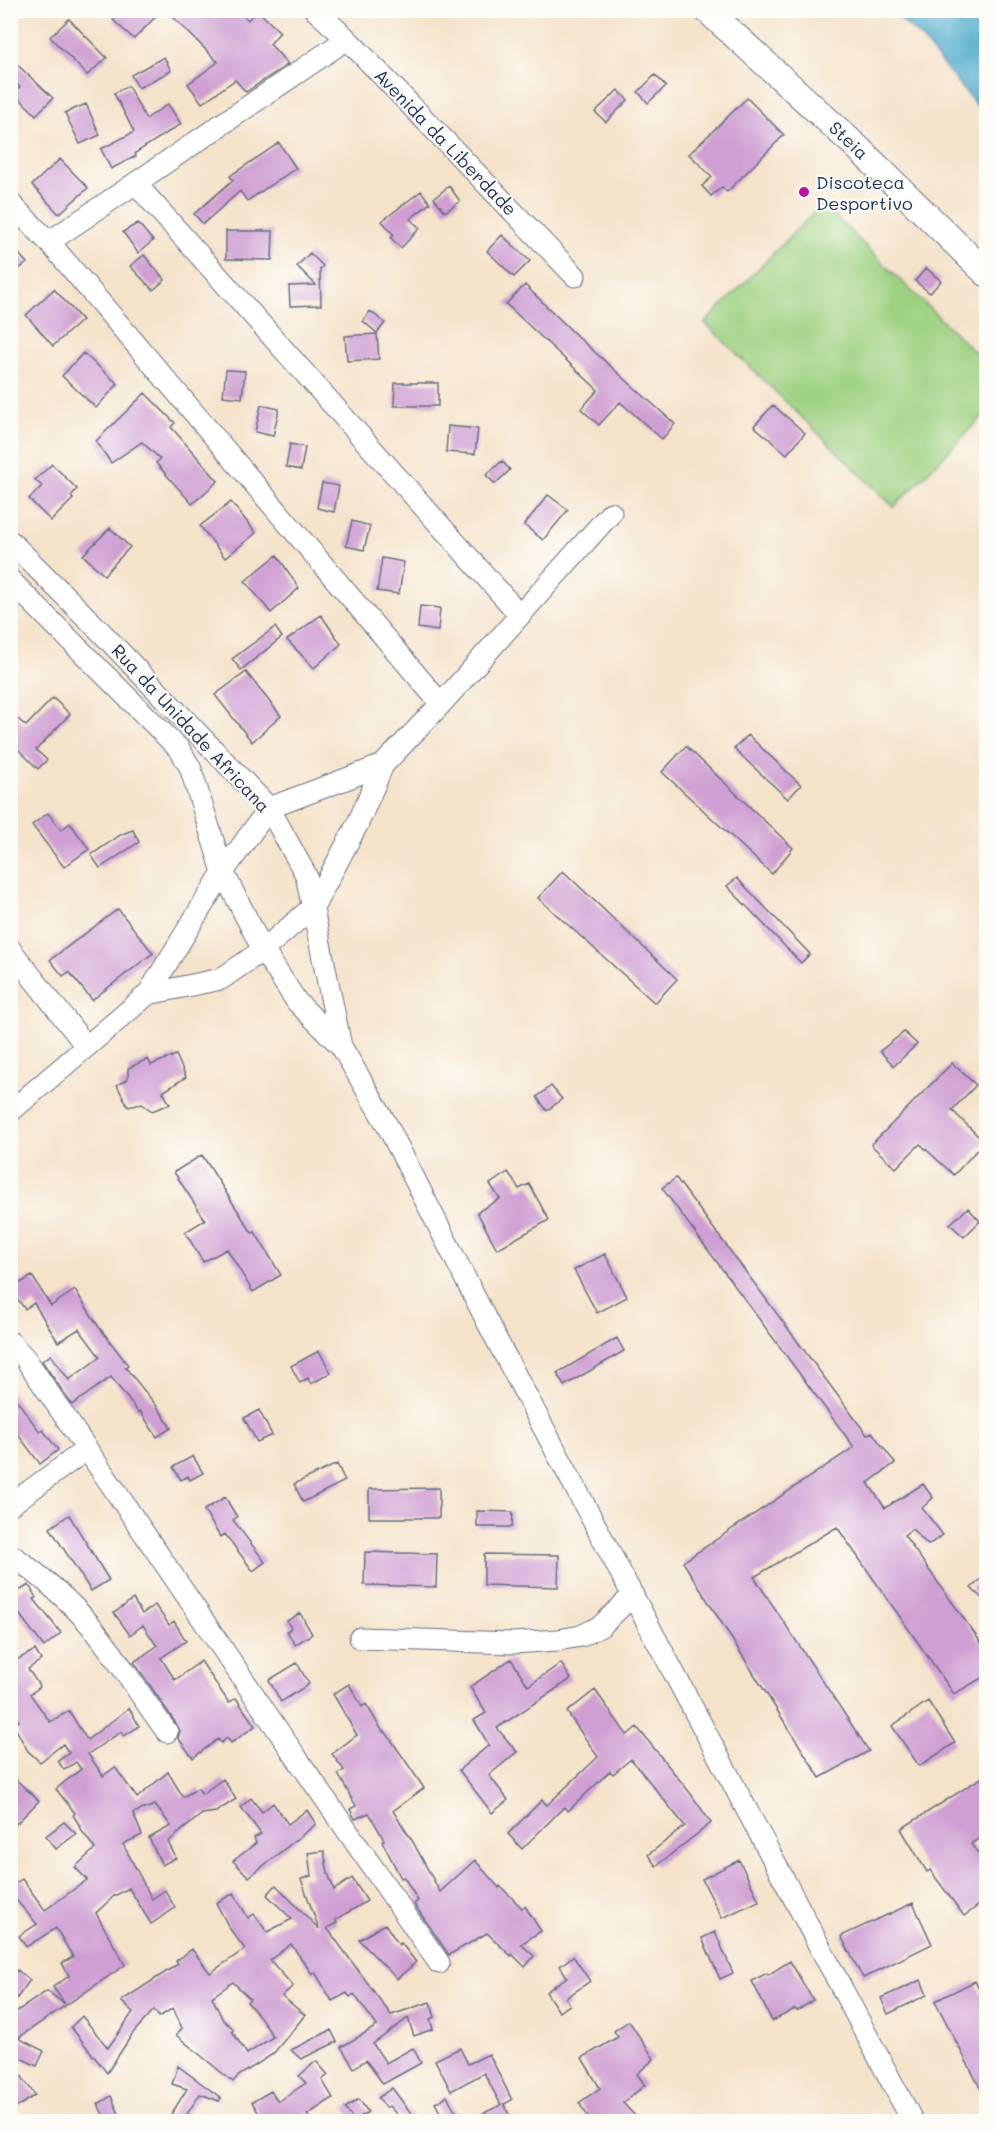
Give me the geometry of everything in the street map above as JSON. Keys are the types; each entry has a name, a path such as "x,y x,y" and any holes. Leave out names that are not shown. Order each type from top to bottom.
{"main road":[{"name":"Steia","path":"707,10 860,150 987,273"}],"street":[{"name":"Avenida da Liberdade","path":"315,10 347,39 576,276"},
{"path":"49,242 347,39"},
{"path":"136,184 520,615"},
{"path":"10,203 49,242 441,704"},
{"path":"148,994 221,979 263,950 314,906 358,823 383,765 441,704 611,513"},
{"name":"Rua da Unidade Africana","path":"10,541 101,632 269,808 306,875 341,1046"},
{"name":"Rua da Unidade Africana","path":"10,580 180,750 190,767 223,872 263,950 297,1002 341,1046"},
{"path":"10,1112 148,994 223,872 269,808 383,765"},
{"path":"10,949 86,1046"},
{"path":"341,1046 387,1125 493,1333 913,2121"},
{"path":"10,1342 25,1358 439,1963"},
{"path":"10,1505 87,1449"},
{"path":"10,1554 30,1567 93,1628 167,1732"},
{"path":"360,1638 513,1643 558,1640 581,1636 601,1626 633,1595"}],"green space":[{"path":"822,204 986,363 986,413 894,507 705,323"}],"water":[{"path":"891,11 986,11 986,117 921,38"}],"building":[{"path":"122,10 162,10 134,39 113,20"},
{"path":"166,10 239,10 248,20 257,10 280,32 270,44 288,64 246,92 235,80 202,103 188,84 218,62"},
{"path":"69,19 107,58 87,75 50,37"},
{"path":"164,57 171,71 138,88 131,75"},
{"path":"10,58 53,98 36,115 14,93 20,87 10,78"},
{"path":"655,75 666,86 648,103 638,92"},
{"path":"128,86 146,119 168,104 181,124 135,153 136,156 111,169 101,149 134,132 114,93"},
{"path":"618,90 628,100 606,122 595,112"},
{"path":"747,98 784,135 727,192 722,187 711,196 702,186 712,177 689,154"},
{"path":"86,104 100,135 80,144 65,113"},
{"path":"279,143 296,168 247,201 240,191 203,224 194,214 233,180 230,176"},
{"path":"60,159 88,188 59,214 32,185"},
{"path":"449,186 460,201 445,212 434,198"},
{"path":"421,191 430,203 410,219 420,228 401,248 391,238 394,235 382,221"},
{"path":"138,223 153,241 138,253 123,232"},
{"path":"226,231 273,231 272,260 226,259"},
{"path":"502,235 530,261 514,277 487,251"},
{"path":"10,244 27,263 10,276"},
{"path":"310,253 323,266 320,269 321,305 290,306 289,286 316,285 297,266"},
{"path":"144,255 165,280 153,290 130,266"},
{"path":"926,268 941,281 930,293 915,281"},
{"path":"525,285 578,337 675,424 662,439 620,402 599,425 581,409 598,390 506,304"},
{"path":"54,289 82,320 53,346 26,315"},
{"path":"370,311 385,323 377,333 363,321"},
{"path":"377,334 379,359 347,361 345,336"},
{"path":"83,353 118,384 96,408 62,376"},
{"path":"226,370 245,371 242,398 223,396"},
{"path":"395,383 438,383 438,406 394,406"},
{"path":"145,393 175,423 171,427 218,481 192,504 156,463 160,459 142,442 111,463 96,441"},
{"path":"261,405 279,409 273,436 255,432"},
{"path":"773,405 805,433 787,454 754,426"},
{"path":"448,426 478,429 475,454 446,452"},
{"path":"290,444 305,447 301,470 286,467"},
{"path":"502,461 510,470 495,484 486,475"},
{"path":"52,464 77,489 71,496 73,499 51,521 29,499 42,486 35,480"},
{"path":"322,483 339,486 334,512 317,508"},
{"path":"548,495 568,510 543,540 524,525"},
{"path":"231,502 256,533 225,558 200,526"},
{"path":"352,521 370,526 364,550 346,546"},
{"path":"110,528 130,547 104,575 83,555"},
{"path":"277,555 299,588 271,613 245,581"},
{"path":"382,558 404,562 399,594 377,591"},
{"path":"420,606 440,608 438,631 418,628"},
{"path":"321,615 341,644 314,668 287,640"},
{"path":"275,627 282,637 241,670 232,659"},
{"path":"246,672 281,716 252,742 215,695"},
{"path":"53,698 70,714 36,750 47,760 38,769 10,741 10,712 26,726"},
{"path":"748,735 801,785 788,799 734,749"},
{"path":"686,746 793,848 772,874 662,772"},
{"path":"48,813 61,830 70,823 89,849 64,867 32,825"},
{"path":"133,830 139,842 100,868 91,855 122,834"},
{"path":"563,871 677,979 655,1003 538,898"},
{"path":"737,878 810,954 801,963 727,886"},
{"path":"118,909 153,953 92,1000 69,972 63,976 50,960"},
{"path":"904,1032 917,1044 894,1066 880,1051"},
{"path":"176,1055 186,1077 163,1092 170,1104 152,1111 142,1104 128,1107 117,1085 128,1079 128,1068 148,1059 151,1065"},
{"path":"952,1063 976,1085 952,1110 984,1142 954,1175 920,1144 896,1168 871,1145"},
{"path":"551,1086 562,1099 547,1111 537,1097"},
{"path":"202,1155 252,1233 255,1232 281,1275 253,1292 227,1249 203,1262 185,1232 205,1220 174,1172"},
{"path":"508,1172 519,1189 529,1184 549,1220 497,1249 477,1212 500,1199 490,1184"},
{"path":"676,1178 867,1435 872,1432 895,1463 868,1483 885,1508 923,1484 933,1498 922,1508 943,1535 928,1545 912,1529 904,1535 987,1651 987,1675 954,1694 837,1527 754,1577 869,1751 820,1778 683,1562 854,1447 662,1188"},
{"path":"968,1208 980,1221 964,1237 950,1224"},
{"path":"605,1254 627,1297 597,1313 574,1270"},
{"path":"32,1276 51,1306 75,1290 128,1365 125,1367 159,1409 171,1428 157,1437 140,1411 138,1412 111,1377 72,1405 42,1361 51,1355 69,1380 100,1357 79,1329 58,1342 34,1303 25,1309 10,1289"},
{"path":"617,1338 624,1351 564,1386 557,1373"},
{"path":"319,1351 331,1373 311,1384 308,1378 300,1383 291,1366"},
{"path":"10,1391 40,1432 43,1430 58,1450 40,1464 17,1433 10,1438"},
{"path":"259,1410 272,1435 257,1442 244,1418"},
{"path":"193,1456 203,1473 190,1480 188,1476 181,1480 173,1467"},
{"path":"337,1464 345,1481 303,1502 294,1484"},
{"path":"439,1488 439,1518 369,1518 369,1489"},
{"path":"225,1497 237,1517 233,1520 265,1562 253,1571 225,1534 220,1537 204,1510"},
{"path":"477,1511 513,1512 512,1527 477,1527"},
{"path":"69,1515 109,1580 91,1591 50,1528"},
{"path":"365,1552 437,1554 436,1587 364,1585"},
{"path":"484,1554 559,1555 558,1587 484,1585"},
{"path":"987,1574 987,1603 971,1588"},
{"path":"29,1585 36,1598 34,1599 61,1633 44,1647 10,1600 10,1596"},
{"path":"133,1599 142,1614 155,1605 169,1625 174,1621 186,1641 161,1658 175,1680 201,1661 229,1703 236,1698 255,1726 231,1743 227,1738 221,1743 218,1739 193,1758 178,1738 180,1731 177,1725 134,1662 157,1646 143,1625 130,1635 114,1613"},
{"path":"300,1613 312,1634 295,1645 287,1631 291,1628 287,1621"},
{"path":"35,1650 41,1660 28,1669 40,1687 30,1694 50,1722 69,1711 87,1740 129,1708 139,1726 124,1736 121,1732 88,1754 103,1776 115,1767 137,1798 168,1772 183,1797 198,1788 202,1794 223,1779 236,1799 216,1812 202,1814 168,1842 176,1858 162,1865 149,1838 171,1826 155,1805 133,1813 142,1835 123,1844 152,1899 165,1890 175,1908 151,1924 129,1888 114,1896 96,1913 125,1965 18,2038 44,2051 37,2066 10,2053 10,2016 47,1991 65,2004 53,1987 69,1976 62,1963 73,1957 56,1928 26,1947 19,1936 37,1924 10,1893 10,1887 22,1879 45,1910 87,1880 75,1867 95,1849 79,1827 73,1815 75,1813 56,1789 81,1769 76,1762 64,1770 58,1761 69,1753 63,1744 40,1762 28,1751 13,1724 19,1721 10,1709 10,1666"},
{"path":"511,1659 528,1686 561,1663 571,1679 497,1728 517,1752 489,1775 508,1800 492,1813 459,1770 489,1745 474,1720 486,1713 470,1687"},
{"path":"297,1663 309,1684 281,1702 269,1680"},
{"path":"349,1684 362,1707 366,1704 383,1732 385,1731 424,1788 393,1811 440,1892 475,1860 499,1888 500,1886 522,1908 525,1906 541,1931 521,1944 534,1956 525,1967 487,1933 449,1955 414,1904 418,1901 404,1877 401,1878 369,1813 355,1819 350,1809 356,1806 338,1774 344,1770 332,1754 357,1735 333,1694"},
{"path":"595,1690 627,1735 637,1727 691,1794 711,1823 656,1866 648,1855 685,1826 631,1759 613,1774 610,1771 568,1811 564,1807 522,1849 508,1834 542,1800 547,1805 598,1757 567,1712"},
{"path":"928,1701 955,1743 919,1766 892,1726"},
{"path":"10,1774 39,1801 10,1830"},
{"path":"987,1774 987,1833 971,1844 987,1864 987,1899 964,1916 930,1870 927,1872 901,1829"},
{"path":"251,1798 262,1812 273,1803 288,1824 307,1810 316,1824 249,1877 233,1861 256,1843 254,1838 261,1834 241,1807"},
{"path":"64,1822 76,1834 56,1849 46,1836"},
{"path":"324,1851 334,1890 352,1878 367,1901 335,1920 337,1923 327,1928 391,2015 430,2002 435,2017 430,2019 433,2029 414,2036 408,2018 373,2044 386,2063 413,2048 421,2063 383,2084 366,2060 354,2068 341,2047 377,2026 354,1994 350,1997 347,1993 332,2001 315,1972 312,1974 291,1944 270,1960 293,1986 282,1996 305,2015 273,2054 237,2077 233,2082 176,2035 182,2028 173,2008 159,2017 154,2010 133,2033 107,2073 71,2027 82,2016 108,2048 133,2012 121,2001 178,1964 176,1961 192,1949 210,1973 245,1949 230,1929 216,1903 234,1893 248,1918 254,1914 267,1932 292,1919 267,1895 276,1885 319,1929 301,1879 311,1876 308,1853","holes":["233,1982 250,1999 247,2002 273,2037 247,2054 232,2031 234,2029 223,2020 212,1997"]},
{"path":"739,1860 759,1901 722,1918 702,1879"},
{"path":"913,1903 932,1944 863,1978 841,1936"},
{"path":"385,1924 399,1945 401,1943 416,1962 397,1979 359,1940"},
{"path":"715,1932 733,1973 720,1979 702,1938"},
{"path":"573,1956 590,1981 566,1998 570,2005 559,2012 546,1992 567,1977 560,1966"},
{"path":"790,1961 813,2000 797,2011 795,2009 772,2021 752,1981 767,1973 768,1975"},
{"path":"17,1970 30,1980 10,2008 10,1980"},
{"path":"921,1980 927,1995 888,2014 881,1998"},
{"path":"975,1981 987,2006 987,2101 935,2001"},
{"path":"629,2021 654,2059 637,2074 645,2085 623,2103 640,2121 591,2121 579,2103 600,2088 582,2058 618,2037 614,2031"},
{"path":"331,2030 337,2042 301,2059 291,2050"},
{"path":"460,2048 468,2064 489,2054 512,2100 504,2104 510,2117 501,2121 467,2121 501,2105 484,2073 451,2091 435,2060"},
{"path":"10,2060 35,2095 10,2112"},
{"path":"316,2061 328,2075 322,2080 333,2098 307,2115 312,2121 263,2121 252,2102 271,2091 278,2102 306,2083 299,2076"},
{"path":"178,2066 221,2098 219,2101 200,2094 187,2114 199,2121 167,2121 187,2089 172,2084"},
{"path":"392,2088 417,2121 403,2121 389,2106 386,2108 378,2098"},
{"path":"111,2096 122,2121 106,2121 98,2104"},
{"path":"447,2096 461,2121 445,2121 435,2103"},
{"path":"359,2099 368,2112 354,2121 345,2108"}],"place":[{"name":"Discoteca Desportivo","path":"804,192"}]}
